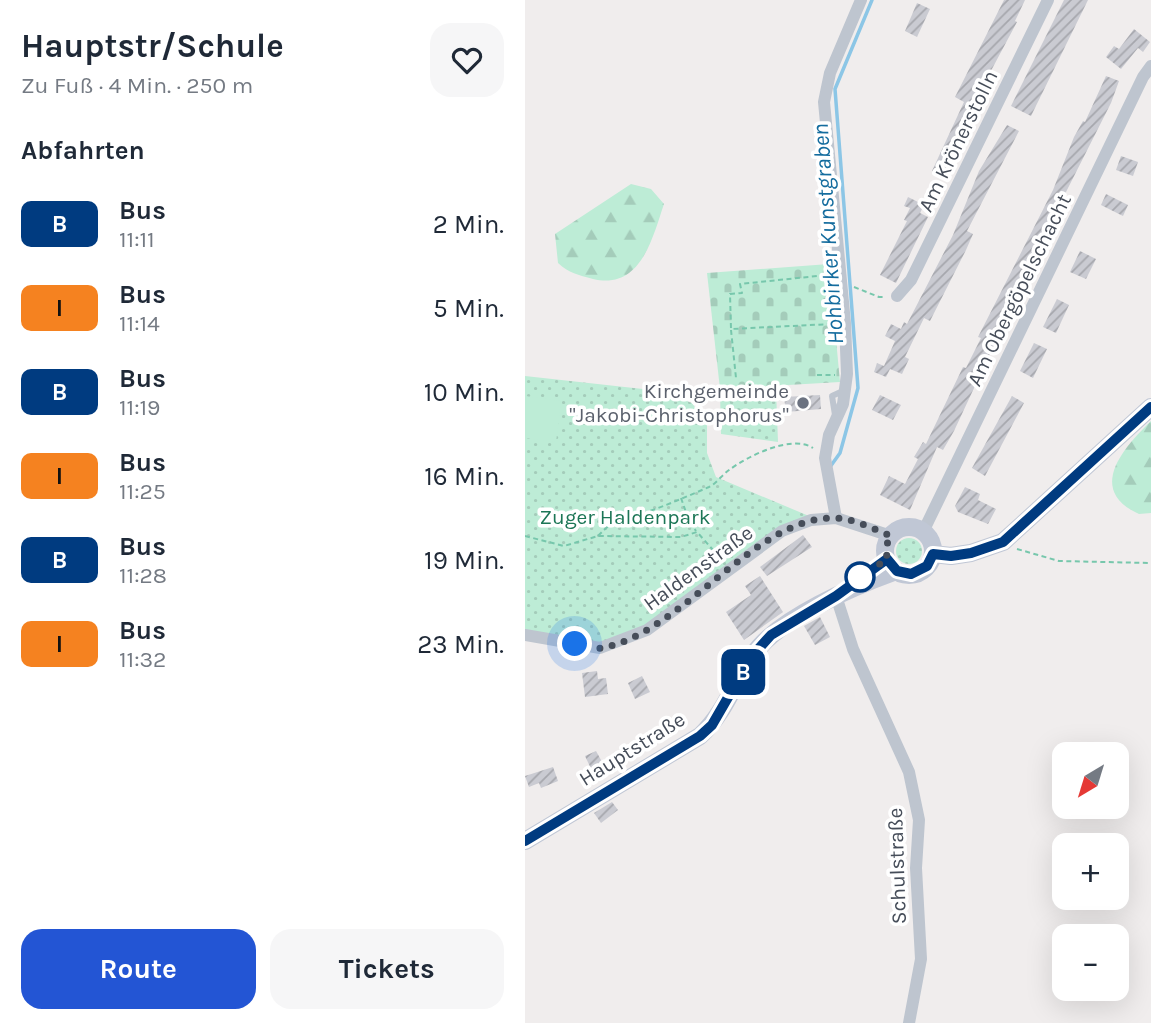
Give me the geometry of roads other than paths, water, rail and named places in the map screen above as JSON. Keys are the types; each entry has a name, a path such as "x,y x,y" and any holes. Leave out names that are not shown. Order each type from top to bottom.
{"street":[{"path":"836,517 825,458 829,435 837,420 846,390 847,374 839,323 824,102 830,73 861,0"},
{"name":"Am Krönerstolln","path":"897,296 911,280 1048,0"},
{"name":"Am Obergöpelschacht","path":"923,532 1143,77 1151,66"},
{"path":"933,554 951,556 971,553 1007,539 1151,407"},
{"name":"Haldenstraße","path":"525,635 600,648 647,630 782,531 811,520 836,517 891,536"},
{"path":"907,527 923,532 931,543 933,554 921,571 908,574 892,565 886,546 891,536 907,527"},
{"name":"Hauptstraße","path":"525,841 700,736 717,718 761,645 771,635 892,565"},
{"name":"Schulstraße","path":"836,596 853,649 909,772 918,813 916,880 921,959 909,1023"}],"waterway":[{"name":"Hohbirker Kunstgraben","path":"830,467 840,453 858,388 835,89 872,0"}],"place":[{"name":"Kirchgemeinde \"Jakobi-Christophorus\"","path":"803,403"}],"park label":[{"name":"Zuger Haldenpark","path":"625,517"}]}
